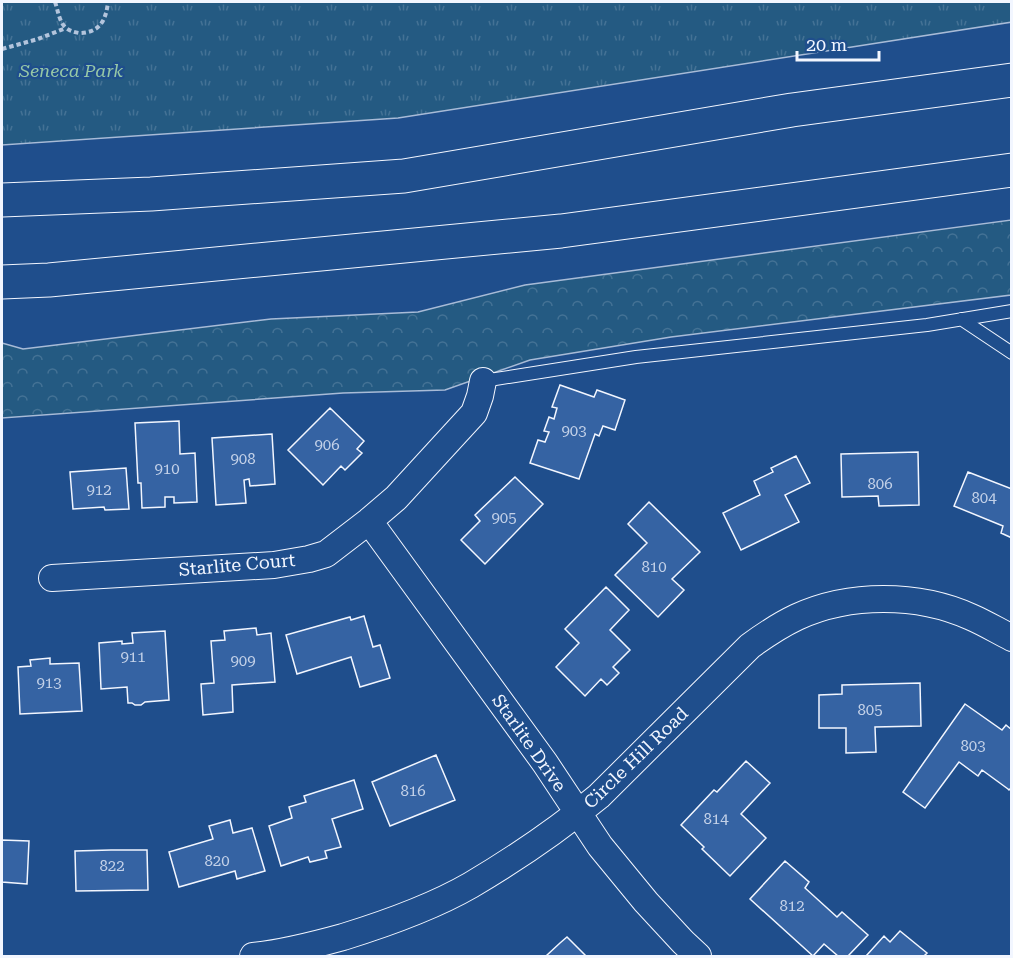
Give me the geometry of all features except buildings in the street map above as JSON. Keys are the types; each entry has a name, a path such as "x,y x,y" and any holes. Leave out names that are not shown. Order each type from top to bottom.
{"highway":[{"path":"2,200 151,194 404,176 792,110 1011,80"},
{"path":"2,282 49,280 561,231 1011,170"}],"street":[{"name":"Starlite Court","path":"52,578 274,565 326,554 396,498 474,413 483,381"},
{"name":"Starlite Drive","path":"369,521 546,763 600,846 646,902 698,957"},
{"name":"Circle Hill Road","path":"253,957 320,944 381,925 470,886 538,842 599,796 750,646 773,629 799,616 826,606 854,601 883,599 913,601 970,616 1011,638"}],"lane":[{"path":"483,381 636,357 927,325 1011,311"},
{"path":"961,319 1011,353"}],"path":[{"path":"55,2 60,20 66,28 82,33 99,27 108,2"},
{"path":"2,48 38,39 66,28"}],"green space":[{"name":"Seneca Park","path":"2,2 1011,2 1012,22 398,118 2,145"},
{"path":"1011,220 1011,295 671,337 530,360 445,390 343,393 2,418 2,343 23,349 271,319 418,312 525,285"}]}
